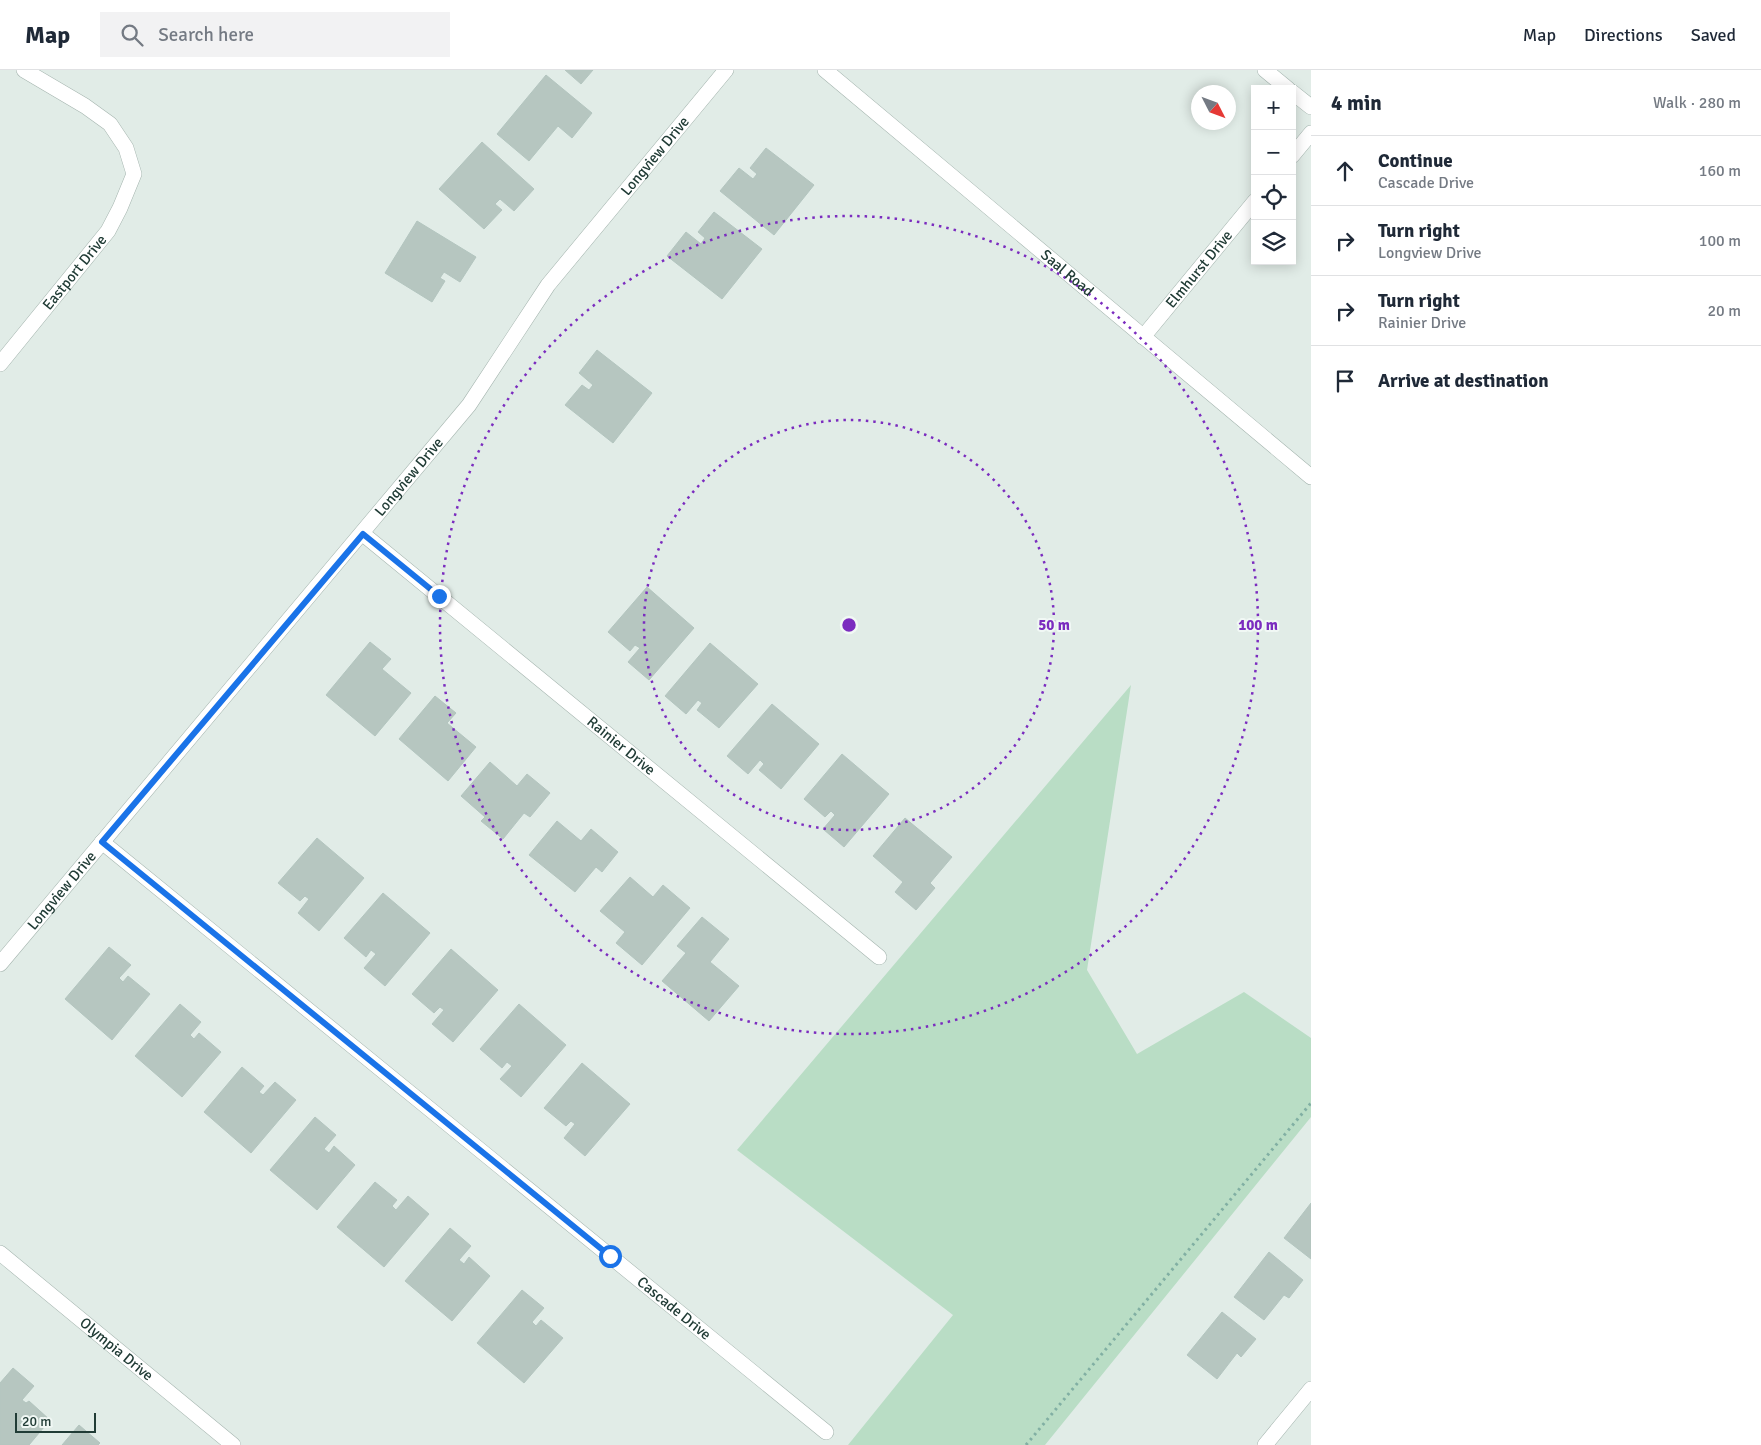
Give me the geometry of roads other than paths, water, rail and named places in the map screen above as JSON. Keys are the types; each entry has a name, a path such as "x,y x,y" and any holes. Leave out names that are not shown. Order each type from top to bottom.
{"street":[{"name":"Eastport Drive","path":"0,364 108,231 134,174 126,148 110,124 85,106 24,70"},
{"name":"Longview Drive","path":"0,964 363,534 469,405 548,285 726,70"},
{"name":"Saal Road","path":"825,70 1311,477"},
{"path":"1265,70 1283,85"},
{"path":"1296,95 1311,107"},
{"path":"1296,151 1311,134"},
{"name":"Elmhurst Drive","path":"1143,337 1251,207"},
{"name":"Rainier Drive","path":"363,534 879,957"},
{"name":"Cascade Drive","path":"102,842 826,1432"},
{"name":"Olympia Drive","path":"0,1253 233,1445"},
{"path":"1266,1445 1311,1389"}]}
